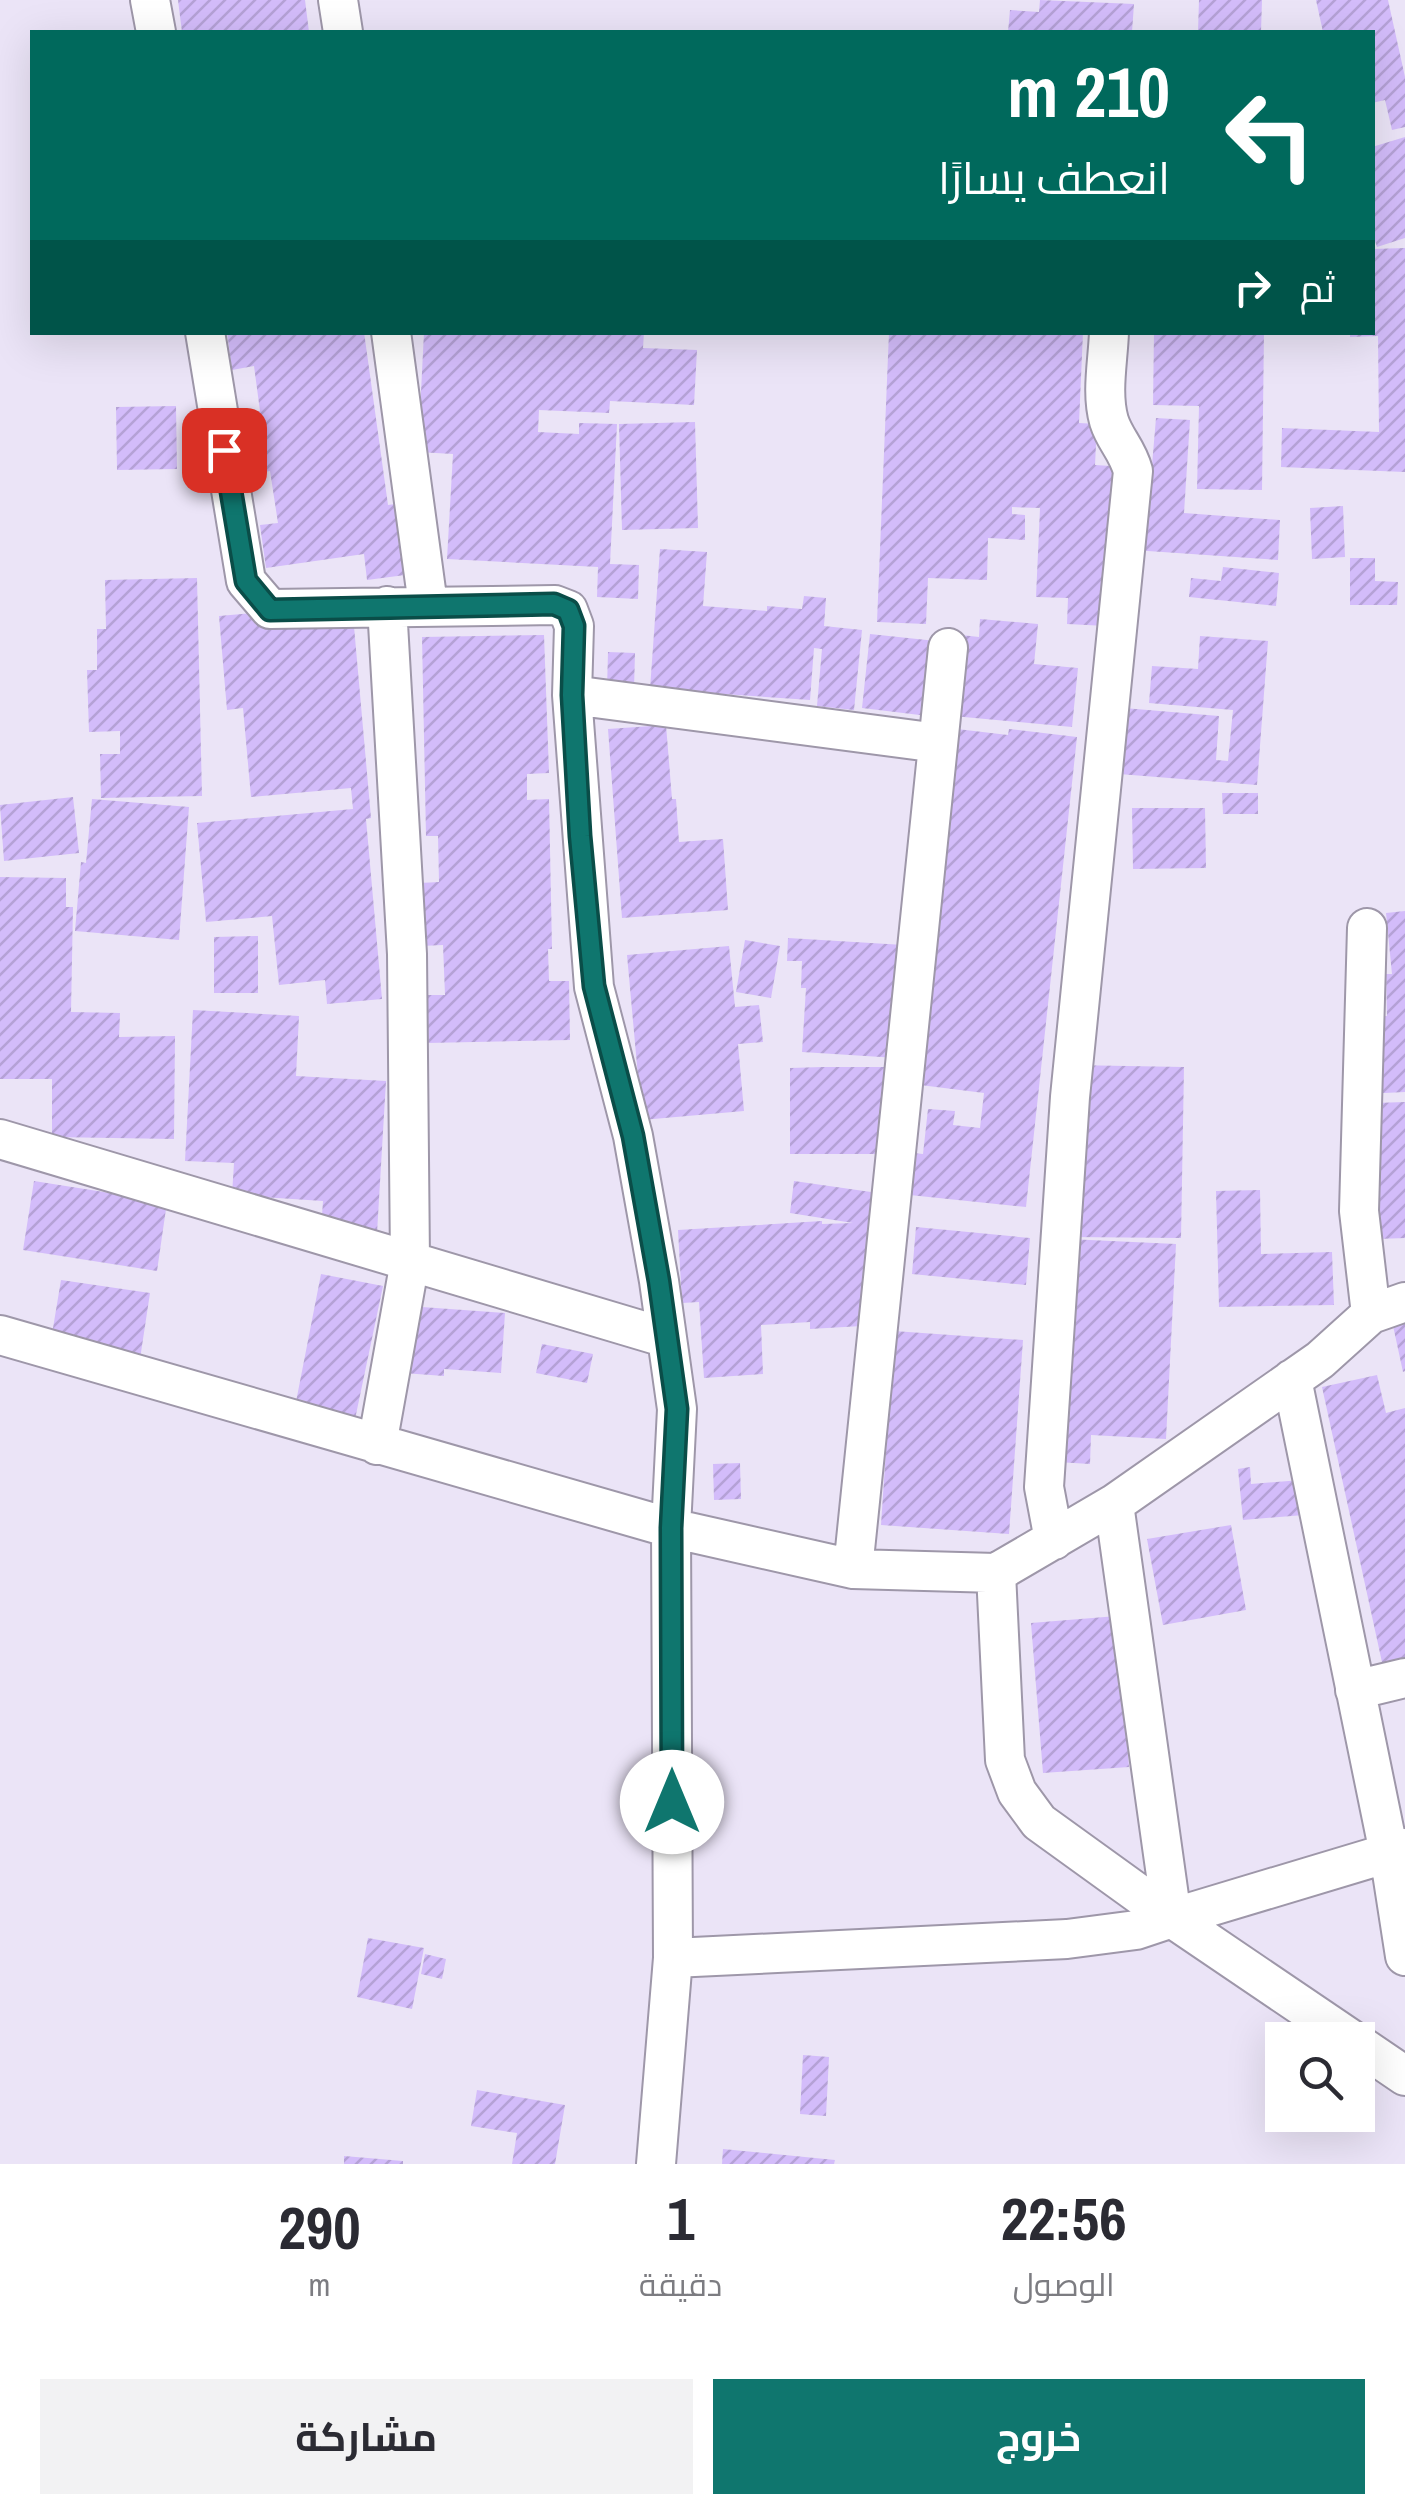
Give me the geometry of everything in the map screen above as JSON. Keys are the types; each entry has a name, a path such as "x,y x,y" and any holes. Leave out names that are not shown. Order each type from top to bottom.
{"street":[{"path":"150,0 156,30"},
{"path":"338,0 343,30"},
{"path":"205,335 246,581 270,610 554,604 568,610 574,626 572,695 594,986 633,1136 677,1409 671,1528 673,1958 656,2164"},
{"path":"391,335 428,606"},
{"path":"1054,1540 1044,1486 1070,1097 1132,472 1128,451 1115,436 1108,419 1110,335"},
{"path":"378,1445 410,1261 406,954 387,606"},
{"path":"854,1569 948,648"},
{"path":"572,695 938,743"},
{"path":"0,1335 671,1528 854,1569 996,1573 1114,1504 1388,1308 1359,1211 1367,928"},
{"path":"0,1139 666,1338"},
{"path":"1292,1379 1355,1690 1397,1850 1405,1956"},
{"path":"1114,1504 1172,1918"},
{"path":"996,1573 1005,1760 1017,1792 1039,1822 1325,2022"},
{"path":"1355,1690 1405,1678"},
{"path":"673,1958 1067,1939 1136,1930 1397,1850"},
{"path":"1375,2056 1405,2076"}],"building":[{"path":"178,0 305,0 309,30 182,30"},
{"path":"1040,0 1134,4 1132,30 1008,30 1010,10 1039,12"},
{"path":"1199,0 1262,0 1261,30 1198,30"},
{"path":"1316,0 1388,0 1405,77 1405,127 1392,130 1385,100 1375,102 1375,30 1323,30"},
{"path":"1405,137 1405,238 1377,247 1375,241 1375,146"},
{"path":"1405,248 1405,472 1281,467 1282,428 1379,432 1378,336 1350,337 1375,335 1375,249"},
{"path":"227,335 364,335 388,505 395,504 405,575 367,580 364,554 266,568 260,525 278,523 270,471 249,475 240,414 260,411 254,366 232,370"},
{"path":"424,335 644,335 643,348 697,350 694,405 610,401 609,413 539,410 538,432 579,434 579,423 617,424 610,564 639,565 638,599 597,597 598,567 447,559 453,454 418,452"},
{"path":"889,335 1083,335 1079,423 1097,424 1095,465 1111,466 1111,451 1138,474 1112,474 1106,626 1067,624 1068,598 1036,597 1040,508 1012,507 1012,514 1025,515 1025,540 988,538 987,580 928,578 926,624 877,622"},
{"path":"1154,335 1264,335 1262,490 1197,489 1199,406 1153,405"},
{"path":"176,406 177,469 117,470 116,407"},
{"path":"1156,418 1190,420 1184,513 1280,520 1278,560 1133,550 1139,476 1151,477"},
{"path":"695,422 698,528 622,530 619,424"},
{"path":"1343,506 1345,557 1312,559 1310,508"},
{"path":"660,549 707,552 703,606 767,611 767,606 802,609 804,596 826,598 824,626 862,630 854,710 817,706 822,649 814,648 810,700 650,689"},
{"path":"1350,558 1375,558 1375,581 1398,582 1397,605 1350,605"},
{"path":"1223,567 1279,573 1276,606 1189,597 1191,578 1221,581"},
{"path":"197,578 202,796 101,798 100,754 120,754 120,731 89,732 87,670 97,670 97,629 106,629 105,580"},
{"path":"352,604 382,999 327,1004 325,980 279,985 272,916 206,922 197,823 353,809 351,788 251,797 243,708 227,710 219,616"},
{"path":"980,619 1038,624 1034,664 1078,668 1072,727 953,716 961,635 979,637"},
{"path":"870,634 936,641 928,716 862,708"},
{"path":"544,635 549,773 527,774 527,800 549,799 549,981 569,981 570,1040 427,1043 426,995 445,995 443,945 421,946 420,883 439,882 438,836 426,836 422,637"},
{"path":"1200,636 1268,641 1257,785 1119,774 1124,708 1219,716 1216,760 1228,761 1233,710 1149,703 1152,666 1198,669"},
{"path":"608,652 635,653 634,689 607,689"},
{"path":"666,725 679,842 723,839 728,910 622,918 608,729"},
{"path":"957,729 1008,735 1009,729 1077,737 1026,1207 900,1194 904,1152 923,1154 928,1109 955,1111 953,1125 980,1128 984,1093 920,1085"},
{"path":"1222,793 1258,793 1258,814 1223,814"},
{"path":"73,797 79,853 4,861 0,805"},
{"path":"92,799 189,807 179,940 75,931"},
{"path":"1132,808 1205,808 1206,868 1133,869"},
{"path":"0,877 66,878 66,907 73,907 71,1012 120,1013 119,1037 175,1036 174,1139 52,1137 52,1079 0,1079"},
{"path":"1405,911 1405,1092 1364,1094 1361,1018 1387,1016 1386,974 1392,974 1386,913"},
{"path":"258,936 258,993 214,993 214,937"},
{"path":"788,938 904,945 897,1058 802,1052 806,988 801,988 802,961 787,961"},
{"path":"745,940 780,946 771,998 736,992"},
{"path":"729,946 735,1007 759,1005 763,1042 738,1044 744,1111 642,1120 627,955"},
{"path":"193,1010 299,1016 296,1076 386,1081 377,1233 321,1230 323,1201 232,1195 234,1163 185,1161"},
{"path":"1071,1065 1184,1067 1181,1238 1069,1237"},
{"path":"888,1067 888,1154 790,1154 790,1068"},
{"path":"1405,1102 1405,1238 1378,1239 1375,1103"},
{"path":"34,1181 167,1202 157,1271 23,1250"},
{"path":"794,1181 878,1193 879,1325 810,1329 810,1322 761,1325 763,1374 704,1378 699,1302 682,1303 678,1230 822,1221 853,1223 790,1213"},
{"path":"1260,1190 1261,1254 1332,1252 1334,1305 1219,1307 1216,1191"},
{"path":"916,1227 1030,1238 1026,1285 912,1274"},
{"path":"1068,1239 1176,1244 1166,1439 1091,1435 1090,1464 1057,1462"},
{"path":"321,1274 383,1286 354,1424 294,1412"},
{"path":"61,1280 150,1293 140,1359 50,1346"},
{"path":"408,1306 505,1313 501,1373 444,1369 444,1376 403,1373"},
{"path":"1405,1319 1405,1371 1403,1372 1392,1321"},
{"path":"894,1331 1023,1340 1009,1534 881,1525"},
{"path":"542,1344 593,1354 587,1383 536,1373"},
{"path":"1377,1375 1386,1413 1405,1408 1405,1671 1385,1676 1322,1387"},
{"path":"740,1463 741,1499 714,1500 713,1464"},
{"path":"1250,1467 1251,1484 1301,1480 1304,1515 1243,1520 1238,1469"},
{"path":"1231,1525 1246,1610 1163,1625 1147,1539"},
{"path":"1117,1616 1129,1767 1043,1773 1031,1623"},
{"path":"368,1938 424,1948 412,2009 357,1997"},
{"path":"425,1954 446,1959 442,1979 421,1974"},
{"path":"803,2055 829,2057 826,2116 800,2114"},
{"path":"477,2090 565,2105 555,2164 512,2164 517,2133 471,2126"},
{"path":"723,2149 835,2160 834,2164 722,2164"},
{"path":"344,2156 403,2161 403,2164 344,2164"}],"route":[{"path":"224,450 246,581 270,610 554,604 568,610 574,626 572,695 594,986 633,1136 677,1409 671,1528 672,1802"}]}
